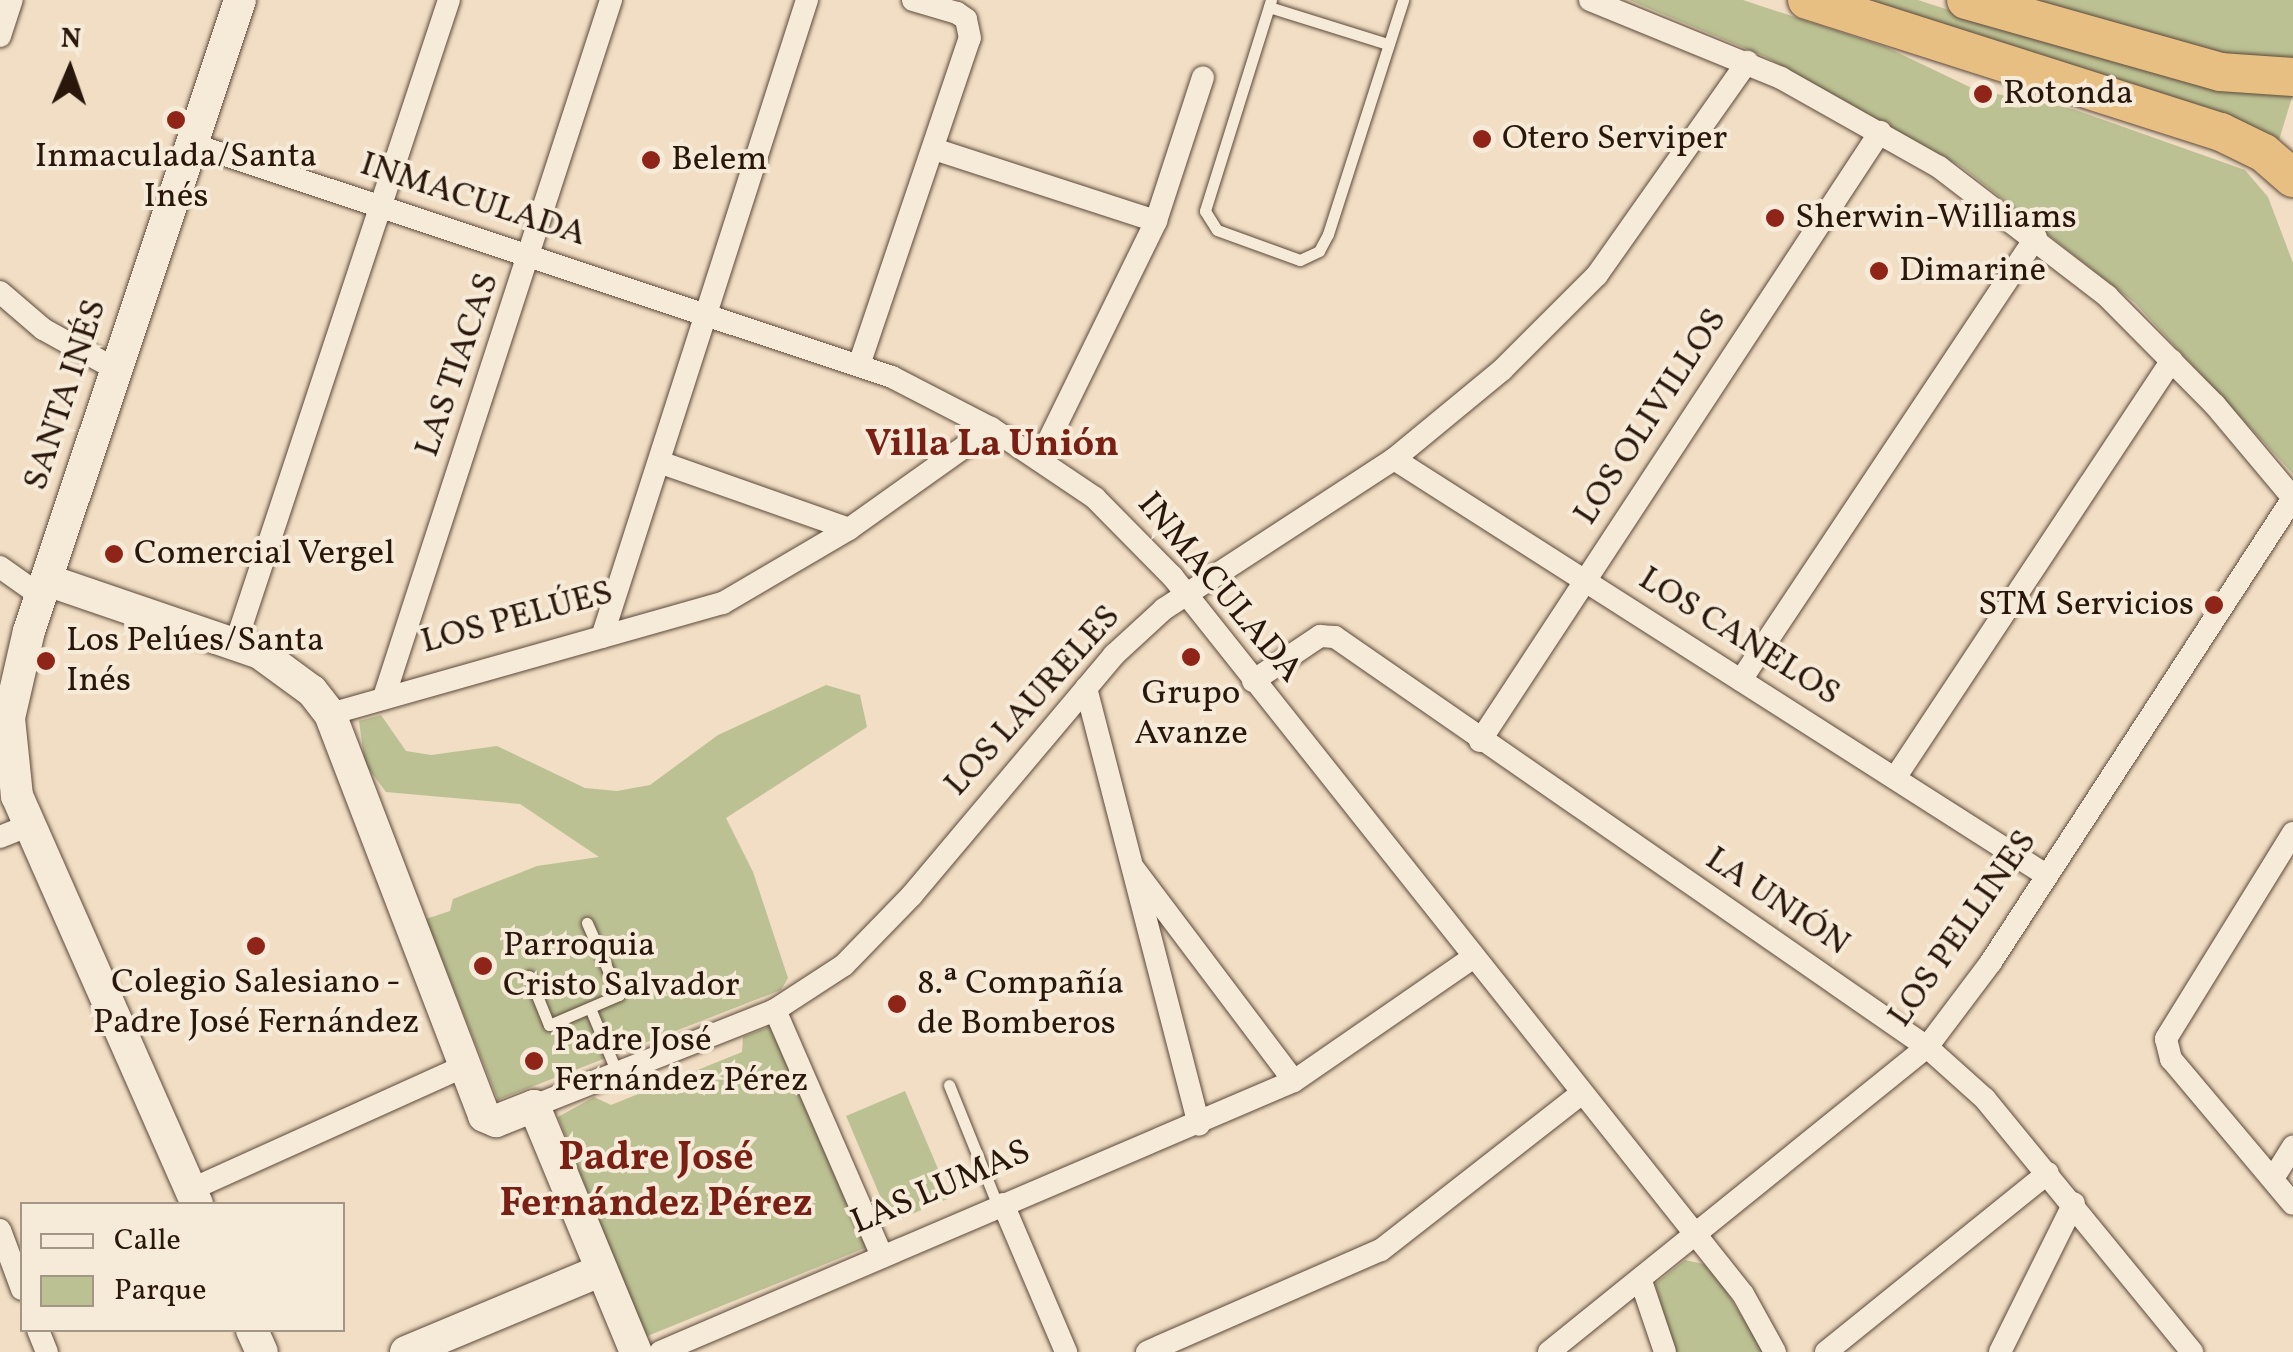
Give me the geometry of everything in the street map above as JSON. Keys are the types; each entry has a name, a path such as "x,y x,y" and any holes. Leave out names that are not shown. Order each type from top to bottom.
{"highway":[{"path":"1807,0 2222,132 2264,153 2293,178"},
{"path":"1966,0 2220,72 2293,77"}],"main road":[{"name":"SANTA INÉS","path":"193,1197 14,831 5,707 240,0"},
{"path":"44,588 236,642 286,669 330,714 464,1066 488,1119 534,1106 636,1352"},
{"path":"406,1352 602,1270"}],"street":[{"path":"0,36 12,0"},
{"path":"236,642 449,0"},
{"name":"LAS TIACAS","path":"385,694 532,256 612,0"},
{"path":"602,638 710,315 807,0"},
{"path":"859,364 970,38 966,19 913,0"},
{"path":"1590,0 1747,62 1880,132 2036,237 2172,360 2293,498"},
{"name":"LOS LAURELES","path":"534,1106 775,1010 823,982 867,943 1086,688 1185,595 1394,459 1502,370 1597,274 1747,62"},
{"path":"1040,458 1156,220 1203,77"},
{"name":"LOS OLIVILLOS","path":"1480,742 1880,132"},
{"name":"INMACULADA","path":"192,144 859,364 991,428 1040,458 1130,526 1743,1294 1776,1352"},
{"path":"934,149 1156,220"},
{"path":"1741,680 2036,237"},
{"path":"0,292 43,329 117,370"},
{"path":"1895,778 2172,360"},
{"name":"LOS PELÚES","path":"330,714 385,694 722,604 849,529 991,428"},
{"name":"LOS CANELOS","path":"1394,459 2046,874"},
{"path":"662,463 849,529"},
{"name":"LOS PELLINES","path":"1550,1352 1927,1047 2046,874 2293,498"},
{"path":"0,566 44,588"},
{"name":"LA UNIÓN","path":"1253,682 1328,635 1927,1047 1985,1100 2074,1203 2192,1352"},
{"path":"1086,688 1199,1125"},
{"path":"2293,833 2166,1039 2170,1058 2293,1204"},
{"path":"1130,864 1294,1081"},
{"name":"LAS LUMAS","path":"660,1352 1001,1205 1199,1125 1294,1081 1472,958"},
{"path":"775,1010 882,1256"},
{"path":"193,1197 464,1066"},
{"path":"1147,1352 1381,1250 1582,1092"},
{"path":"2274,1177 2293,1147"},
{"path":"1826,1352 2048,1173"},
{"path":"2000,1352 2074,1203"},
{"path":"1001,1205 1066,1352"},
{"path":"0,1230 20,1284"},
{"path":"1641,1281 1665,1352"}],"lane":[{"path":"1388,44 1270,3 1205,211 1217,230 1292,259 1311,257 1328,234 1402,0"},
{"path":"528,976 549,1025 619,995 588,923"},
{"path":"590,1008 617,1073"},
{"path":"949,1086 1001,1205"}],"green space":[{"path":"1629,0 1743,0 1886,47 1976,90 2073,109 2245,170 2268,197 2293,263 2293,474 2135,303 1962,167 1766,57"},
{"path":"1849,0 1918,0 2023,34 2293,94 2276,150"},
{"path":"2035,0 2293,0 2293,60 2259,64 2077,19"},
{"path":"826,685 860,695 867,727 726,818 753,872 788,978 781,990 498,1100 426,919 450,911 453,899 537,866 599,857 520,804 386,792 365,764 359,721 381,715 406,751 431,755 497,746 585,788 617,791 650,785 718,735"},
{"path":"776,1024 870,1246 645,1337 558,1117 594,1097 611,1105 742,1052 743,1037"},
{"path":"905,1091 950,1198 891,1223 846,1116"},
{"path":"1685,1260 1704,1264 1724,1288 1764,1352 1675,1352 1655,1284"}],"place":[{"name":"Rotonda","path":"1983,94"},
{"name":"Inmaculada/Santa Inés","path":"176,120"},
{"name":"Otero Serviper","path":"1482,139"},
{"name":"Belem","path":"651,160"},
{"name":"Sherwin-Williams","path":"1775,218"},
{"name":"Dimarine","path":"1879,271"},
{"name":"Comercial Vergel","path":"114,554"},
{"name":"STM Servicios","path":"2214,605"},
{"name":"Grupo Avanze","path":"1191,657"},
{"name":"Los Pelúes/Santa Inés","path":"46,661"},
{"name":"Colegio Salesiano - Padre José Fernández","path":"256,946"},
{"name":"Parroquia Cristo Salvador","path":"483,966"},
{"name":"8.ª Compañía de Bomberos","path":"897,1004"},
{"name":"Padre José Fernández Pérez","path":"534,1061"}],"district":[{"name":"Villa La Unión","path":"992,446"},
{"name":"Padre José Fernández Pérez","path":"656,1182"}]}
